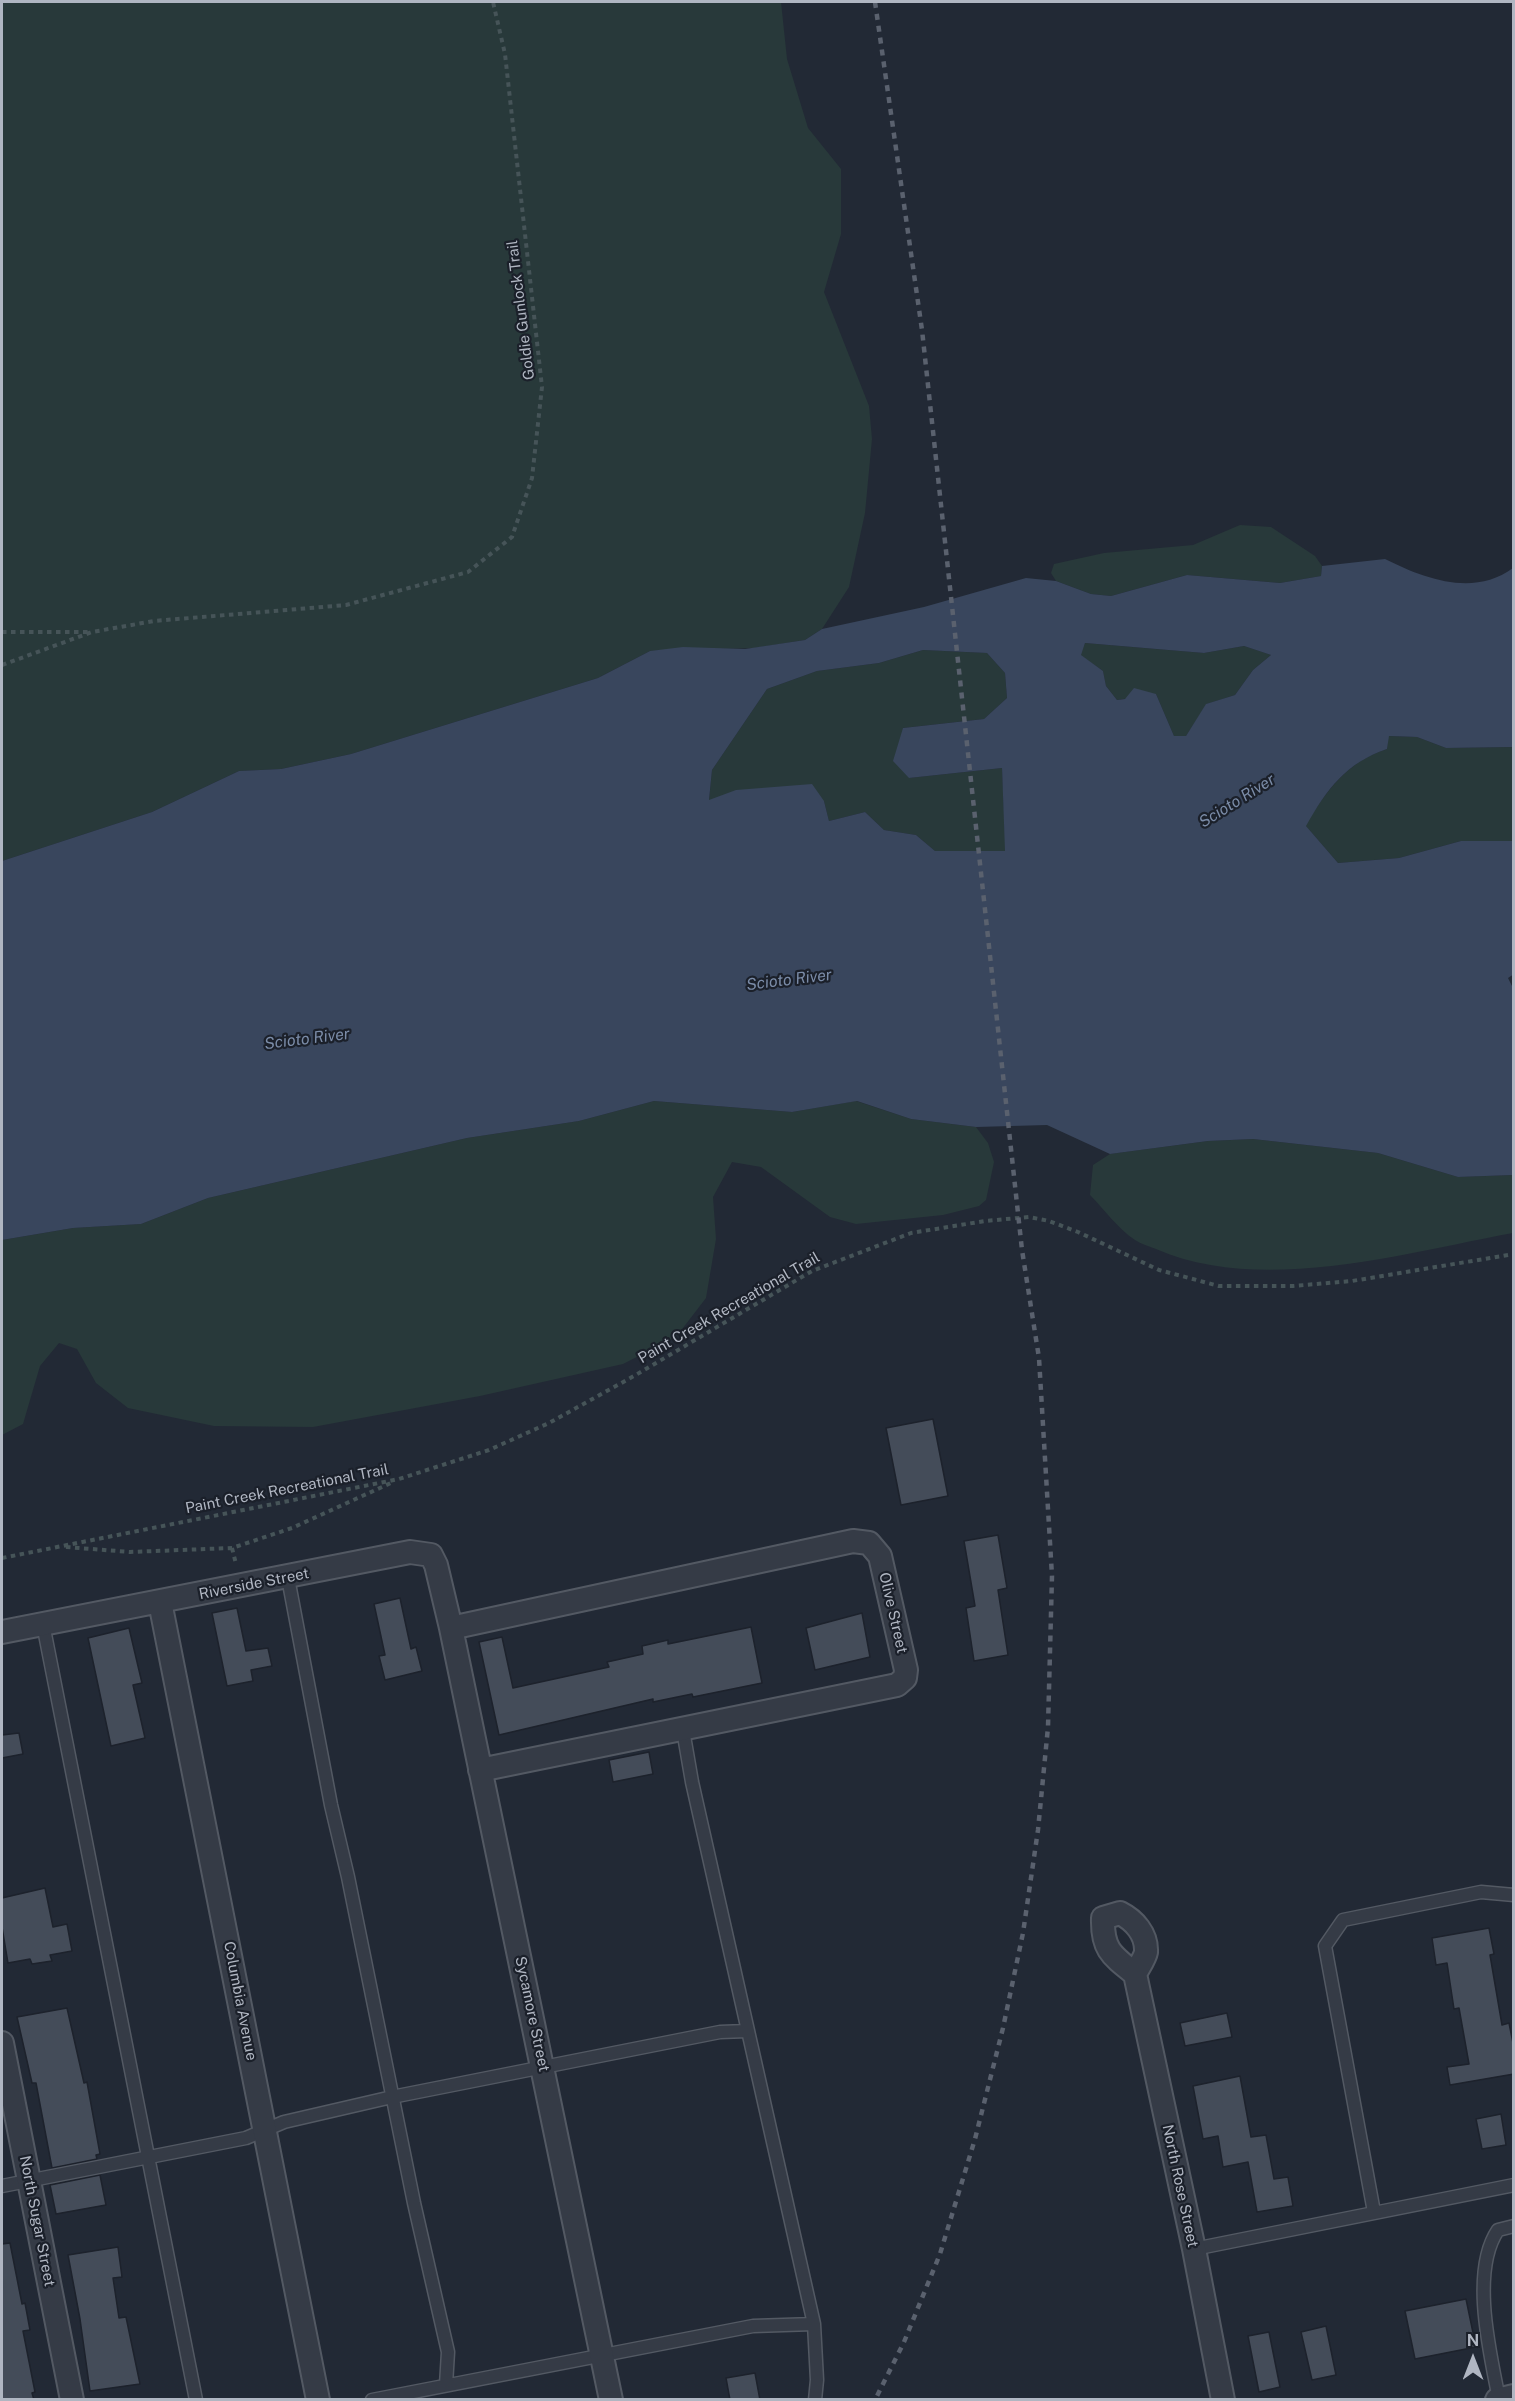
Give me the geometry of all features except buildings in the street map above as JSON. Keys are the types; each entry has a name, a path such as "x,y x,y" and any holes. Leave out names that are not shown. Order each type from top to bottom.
{"street":[{"name":"Olive Street","path":"451,1628 853,1541 869,1543 880,1556 906,1670 905,1678 897,1685 480,1770"},
{"name":"Riverside Street","path":"2,1632 421,1552 431,1555 436,1565 451,1628"},
{"name":"Columbia Avenue","path":"160,1602 318,2400"},
{"name":"Sycamore Street","path":"451,1628 611,2400"},
{"name":"North Rose Street","path":"1134,1974 1194,2249 1223,2400"},
{"name":"North Sugar Street","path":"2,2043 72,2400"},
{"path":"1498,2399 1514,2396"}],"lane":[{"path":"288,1578 331,1805 448,2352 446,2385"},
{"path":"43,1624 196,2400"},
{"path":"683,1730 692,1782 814,2324 817,2379 815,2400"},
{"path":"1374,2212 1325,1946 1342,1920 1480,1892 1514,1896"},
{"path":"2,2186 149,2159 246,2138 284,2122 392,2097 543,2066 564,2065 720,2032 747,2031"},
{"path":"1194,2249 1514,2185"},
{"path":"1498,2399 1489,2344 1484,2287 1491,2240 1498,2230 1514,2226"},
{"path":"372,2400 753,2326 814,2324"}],"path":[{"name":"Goldie Gunlock Trail","path":"2,632 92,632 154,621 346,605 468,572 512,537 532,478 542,387 505,54 493,2"},
{"name":"Goldie Gunlock Trail","path":"2,665 92,632"},
{"name":"Paint Creek Recreational Trail","path":"2,1558 399,1479 489,1450 549,1423 812,1271 911,1233 985,1221 1029,1217 1049,1221 1078,1232 1159,1270 1219,1286 1293,1286 1352,1281 1514,1254"},
{"path":"59,1546 130,1552 232,1548 292,1528 399,1479"}],"shaded area":[{"path":"2,2 781,2 787,59 808,128 841,169 841,234 824,292 869,406 872,439 865,513 849,587 822,629 805,640 755,648 650,651 598,678 351,754 281,769 239,771 152,812 2,861"},
{"path":"1240,525 1271,527 1315,556 1322,566 1321,576 1280,583 1187,575 1111,596 1091,594 1056,581 1051,573 1054,564 1104,553 1193,545"},
{"path":"1085,643 1204,653 1244,646 1271,655 1253,670 1235,695 1207,704 1186,736 1174,736 1156,694 1117,700 1106,686 1103,671 1080,655"},
{"path":"923,650 987,653 1005,673 1007,698 984,719 903,728 909,778 1002,768 1006,851 935,851 916,835 884,830 865,812 829,821 824,801 709,800 712,770 767,689 817,671 879,663"},
{"path":"1388,736 1417,737 1446,748 1513,747 1513,841 1461,841 1399,858 1338,863 1305,825 1339,779 1360,762 1387,749"},
{"path":"654,1101 792,1112 856,1101 911,1119 976,1127 988,1143 994,1162 986,1200 979,1206 943,1215 856,1224 830,1217 761,1167 732,1162 713,1197 716,1239 706,1298 676,1337 623,1364 480,1396 313,1427 214,1426 128,1408 96,1383 77,1349 59,1343 40,1366 23,1424 2,1435 2,1240 73,1228 141,1224 208,1198 467,1138 579,1121"},
{"path":"1253,1139 1378,1153 1458,1177 1513,1175 1513,1233 1333,1266 1241,1269 1197,1262 1140,1243 1123,1230 1090,1195 1093,1165 1110,1154 1208,1141"}],"water":[{"name":"Scioto River","path":"1385,559 1416,573 1449,582 1466,583 1482,582 1498,577 1513,568 1513,747 1446,748 1417,737 1389,736 1387,749 1360,762 1339,779 1322,800 1306,826 1338,863 1399,858 1461,841 1513,841 1514,974 1508,978 1514,990 1513,1175 1458,1177 1378,1153 1253,1139 1208,1141 1110,1154 1047,1125 976,1127 911,1119 857,1101 792,1112 654,1101 579,1121 467,1138 208,1198 141,1224 73,1228 2,1240 2,861 152,812 239,771 281,769 351,754 598,678 650,651 683,647 745,649 805,640 822,629 924,607 1026,578 1056,581 1091,594 1111,596 1187,575 1280,583 1321,576 1322,566","holes":["1085,643 1204,653 1244,646 1271,655 1253,670 1235,695 1206,704 1186,736 1174,736 1156,694 1134,688 1125,699 1117,700 1106,686 1103,671 1081,655","923,650 987,653 1005,673 1007,698 984,719 903,728 893,761 909,778 1002,768 1005,851 935,851 916,835 884,830 865,812 829,821 824,801 812,784 736,790 709,800 712,770 767,689 817,671 879,663"]}],"railway":[{"path":"875,2 922,330 1022,1250 1039,1358 1052,1576 1048,1727 1038,1830 1023,1933 1003,2028 975,2139 940,2254 904,2342 875,2400"}]}
